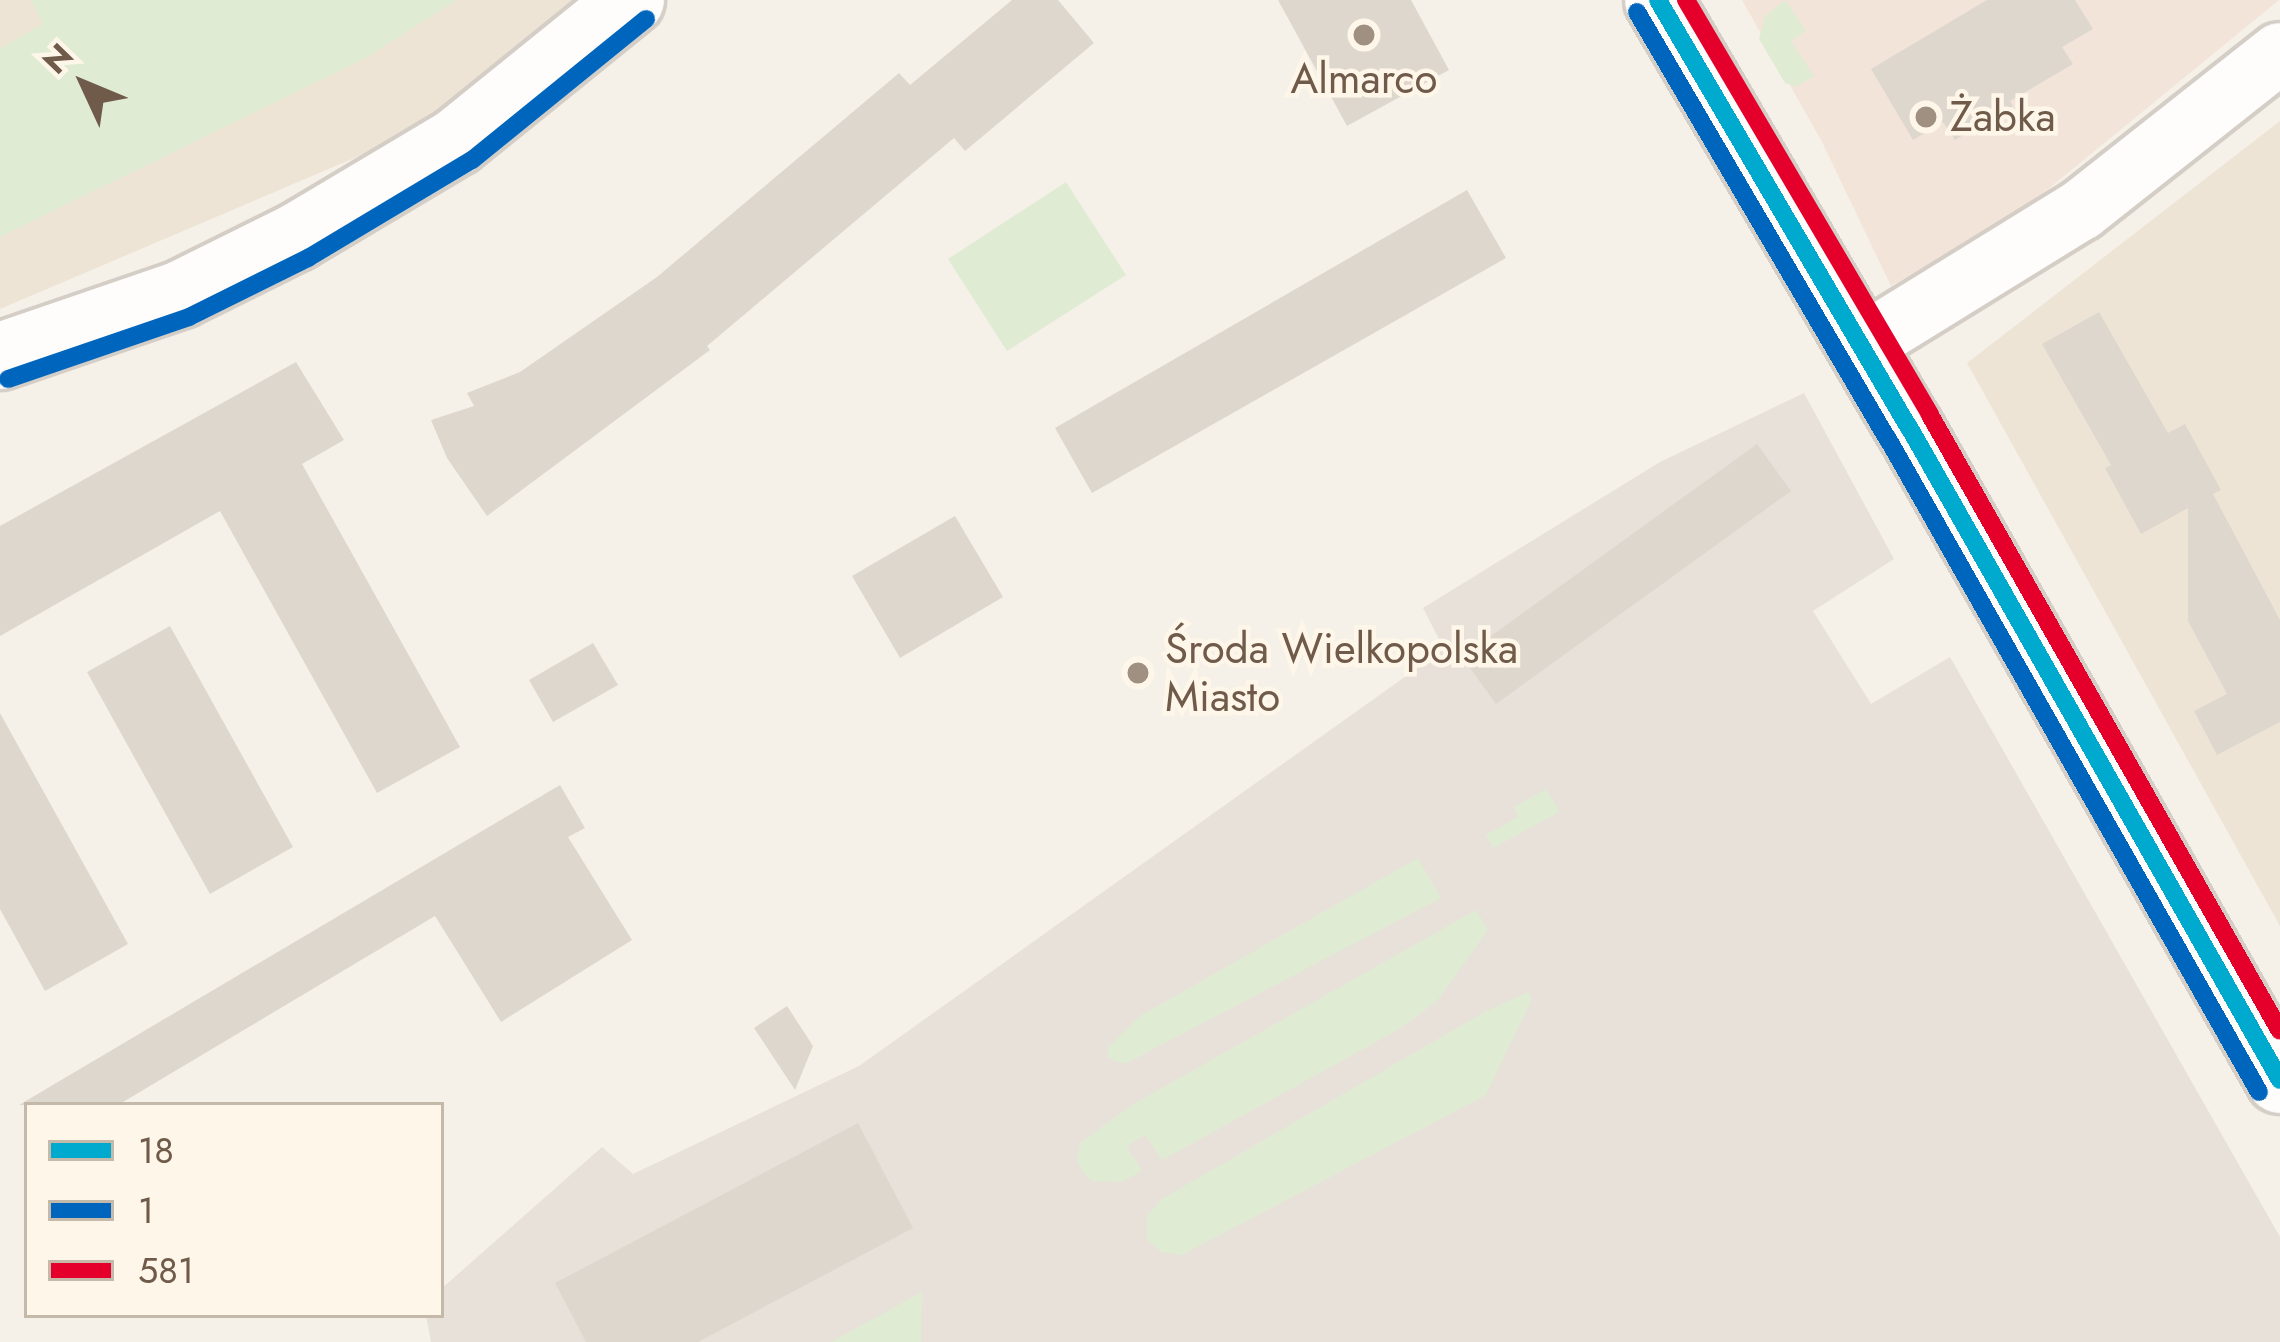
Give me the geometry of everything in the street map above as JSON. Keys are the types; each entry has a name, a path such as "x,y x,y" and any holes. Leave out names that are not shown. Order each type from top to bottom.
{"street":[{"path":"0,356 182,294 296,237 457,141 593,36 631,0"},
{"path":"1658,0 1862,345 2279,1075"},
{"path":"1862,345 2081,210 2280,53"}],"shaded area":[{"path":"0,0 579,0 458,114 0,309"},
{"path":"1742,0 2279,0 2025,208 1891,286 1822,142"},
{"path":"2280,121 2280,926 1967,363"},
{"path":"1804,393 1894,559 1813,611 1871,704 1950,657 2280,1237 2280,1342 431,1342 427,1318 444,1318 444,1286 602,1147 633,1174 859,1066 1444,649 1423,608 1660,462"}],"green space":[{"path":"31,0 457,0 366,58 0,237 0,48 43,24"},
{"path":"1786,0 1806,31 1791,41 1814,76 1796,87 1785,83 1759,39 1765,16"},
{"path":"1066,182 1126,275 1007,351 948,259"},
{"path":"1546,789 1560,812 1493,848 1486,835 1518,817 1514,807"},
{"path":"1418,858 1441,898 1125,1064 1107,1058 1108,1047 1140,1016"},
{"path":"1476,910 1488,930 1437,1001 1398,1030 1162,1160 1145,1135 1127,1146 1142,1171 1121,1182 1092,1181 1082,1171 1077,1160 1080,1143 1132,1105"},
{"path":"1529,992 1532,999 1486,1095 1182,1255 1162,1252 1147,1240 1147,1216 1162,1199 1488,1010"},
{"path":"922,1292 921,1342 831,1342"}],"building":[{"path":"1012,0 1058,0 1094,43 965,151 954,138 707,346 710,350 487,516 447,458 431,420 474,406 467,393 520,372 657,277 899,73 910,85"},
{"name":"Almarco","path":"1278,0 1411,0 1449,70 1347,126"},
{"path":"1987,0 2075,0 2093,29 2062,47 2073,64 2010,101 2013,106 1955,140 1943,122 1913,140 1871,69"},
{"path":"1467,190 1506,258 1092,493 1055,428"},
{"path":"2099,312 2168,433 2185,424 2221,490 2213,494 2280,620 2280,722 2217,755 2194,711 2227,694 2188,621 2188,508 2141,534 2105,468 2111,465 2042,344"},
{"path":"296,362 344,440 302,464 460,747 377,793 220,511 0,636 0,526"},
{"path":"1757,444 1791,491 1496,704 1462,657"},
{"path":"955,516 1003,597 900,658 852,576"},
{"path":"170,626 293,847 210,894 87,672"},
{"path":"593,643 618,685 553,722 529,680"},
{"path":"0,713 128,944 45,991 0,909"},
{"path":"560,785 585,828 568,837 632,940 501,1022 435,916 123,1102 24,1102"},
{"path":"787,1006 813,1046 795,1090 754,1028"},
{"path":"858,1123 913,1228 698,1342 586,1342 555,1283"}],"transit line":[{"name":"18","path":"1658,0 1909,427 2280,1080"},
{"name":"581","path":"1686,0 1930,415 2280,1031"},
{"name":"1","path":"1637,12 1888,439 2259,1092"},
{"name":"1","path":"8,379 189,317 308,258 472,160 646,19"}],"place":[{"name":"Almarco","path":"1364,35"},
{"name":"Żabka","path":"1926,117"},
{"name":"Środa Wielkopolska Miasto","path":"1138,673"}]}
